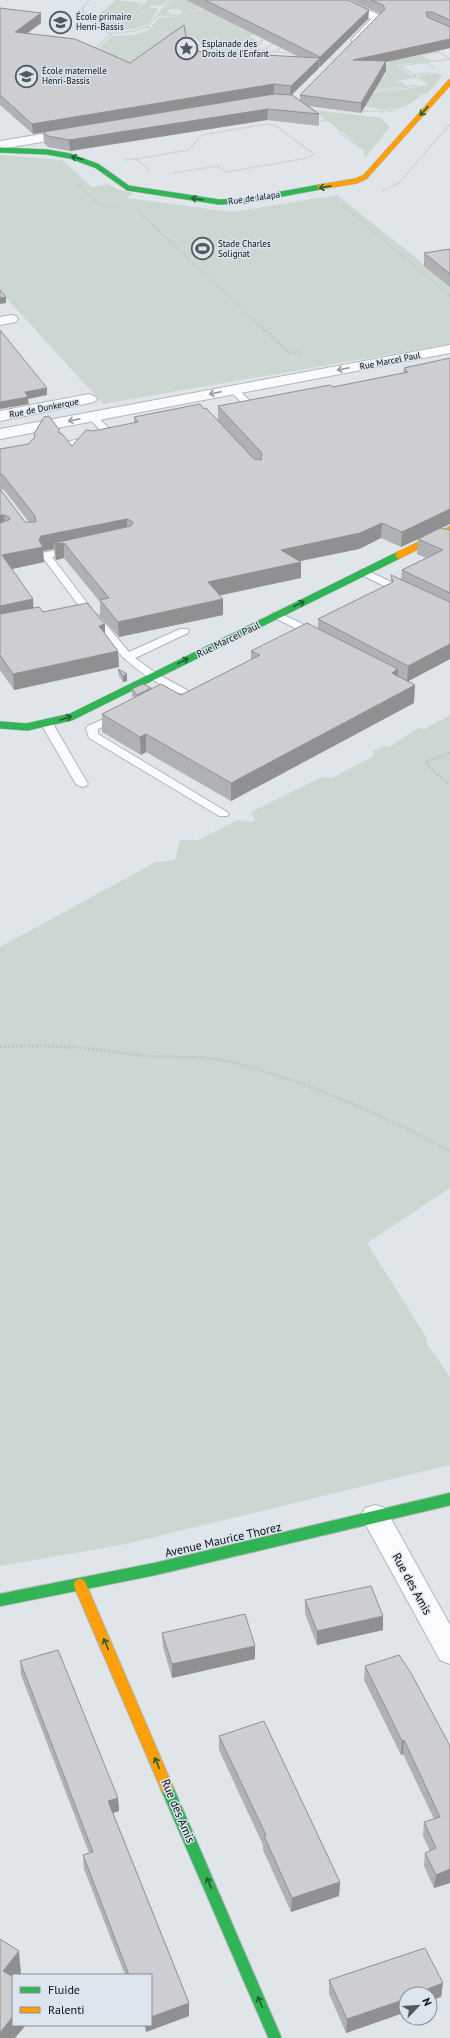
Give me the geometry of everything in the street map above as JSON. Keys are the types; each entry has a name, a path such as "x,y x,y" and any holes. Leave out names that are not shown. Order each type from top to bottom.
{"street":[{"path":"337,0 378,18 338,59"},
{"name":"Rue de Jalapa","path":"0,150 76,157 94,164 122,187 135,190 219,202 244,201 356,181 365,177 450,82"},
{"path":"0,145 86,131"},
{"name":"Rue Marcel Paul","path":"0,434 92,416 194,403 234,390 450,349"},
{"name":"Rue de Dunkerque","path":"0,416 89,399"},
{"name":"Rue Marcel Paul","path":"0,725 26,727 47,724 70,717 450,530"},
{"name":"Avenue Maurice Thorez","path":"0,1600 80,1584 450,1499"},
{"name":"Rue des Amis","path":"375,1516 450,1652"},
{"name":"Rue des Amis","path":"80,1584 275,2038"}],"lane":[{"path":"234,390 253,409 267,406"},
{"path":"64,445 111,436 92,416"},
{"path":"438,536 450,542"},
{"path":"83,548 46,555 86,608 127,657 153,676 187,695 194,692"},
{"path":"364,572 414,597"},
{"path":"65,612 86,608"},
{"path":"277,615 297,625 310,637 324,644"},
{"path":"127,657 184,631"},
{"path":"149,702 177,689"},
{"path":"127,712 92,728 93,736 223,814"},
{"path":"47,724 82,784"}],"path":[{"path":"89,0 82,9 96,27 111,34 134,31 147,27 170,0"},
{"path":"157,16 179,15 210,8"},
{"path":"90,21 97,16"},
{"path":"147,27 176,34"},
{"path":"255,57 249,56 262,41 260,33"},
{"path":"94,56 92,50 111,34"},
{"path":"183,36 190,38 211,55"},
{"path":"248,59 255,57 266,50 278,39"},
{"path":"277,52 285,40"},
{"path":"427,84 400,66 450,59 433,48"},
{"path":"255,49 300,54"},
{"path":"431,62 420,55 439,52"},
{"path":"323,57 338,59"},
{"path":"426,62 439,71"},
{"path":"414,75 433,72"},
{"path":"407,87 396,80 416,77"},
{"path":"368,97 372,92 420,85"},
{"path":"314,105 307,104 339,129 341,134 363,150 364,154"},
{"path":"359,106 355,111 397,111 420,115"},
{"path":"316,122 328,120"},
{"path":"136,159 188,150 202,135 266,124 276,126 314,154 307,158 227,172 216,166 172,173"},
{"path":"379,192 400,183 450,124"},
{"path":"112,179 77,185 100,205 123,209"},
{"path":"338,201 450,296"},
{"path":"139,212 289,353 300,352 304,356"},
{"path":"450,752 425,762 434,773 450,784"},
{"path":"0,1047 34,1045 82,1048 148,1056 184,1056 236,1064 321,1091 396,1122 450,1151"}],"shaded area":[{"path":"116,0 143,3 132,13 149,0 168,0 162,6 151,5 149,7 159,9 148,24 141,27 126,30 112,30 99,25 93,20 98,17 122,19 97,16"},
{"path":"172,0 207,0 219,4 181,14 182,11 173,9 167,11 172,14 161,15 160,13"},
{"path":"221,6 242,27 241,30 254,31 257,34 250,36 258,42 250,53 246,52 242,56 209,52 195,38 154,28 152,25 159,18 180,16"},
{"path":"152,29 184,37 183,43 191,42 213,60 149,70 97,50 112,36 133,35"},
{"path":"419,40 437,52 419,55 427,61 396,65 413,77 395,80 403,86 371,91 368,78 383,79 387,71 382,70 388,69 385,67 394,57"},
{"path":"434,73 443,75 427,94 422,94 407,105 394,109 361,106 372,94 428,85 419,76"},
{"path":"316,110 381,118 390,127 364,159 364,150"},
{"name":"Stade Charles Solignat","path":"0,155 62,160 92,187 108,184 117,189 133,193 127,198 233,212 337,195 450,285 450,344 103,404 0,291"},
{"path":"450,715 450,1188 367,1243 426,1337 427,1344 450,1377 450,1465 126,1544 0,1566 0,947 156,862 175,860 180,840 198,840 238,820 251,822 255,820 251,812 322,777 332,778 374,756 373,751 384,746 389,747 419,728 424,729"}],"building":[{"path":"205,0 348,0 369,10 320,57"},
{"path":"371,0 450,0 450,20 432,12 426,12 427,17 450,27 450,39 353,60 386,61 361,103 300,95 385,9 383,5"},
{"path":"0,8 41,13 15,32 75,39 130,63 184,25 189,51 320,58 291,86 274,84 32,124 0,95"},
{"path":"274,94 292,95 319,114 268,109 69,140 48,136 43,132"},
{"path":"450,249 450,274 424,253"},
{"path":"0,290 6,297 0,298"},
{"path":"0,330 47,388 25,392 28,397 0,402"},
{"path":"450,358 450,509 402,532 382,523 360,533 281,550 301,562 208,582 223,599 118,622 100,600 109,598 64,543 54,543 131,526 133,522 127,519 41,536 39,540 43,547 2,555 33,599 0,606 0,523 9,520 10,518 0,515 0,489 25,522 36,522 35,516 3,475 0,474 0,449 28,444 35,437 34,434 44,417 49,416 59,429 59,433 62,434 72,446 86,430 93,431 138,422 134,417 200,404 204,409 206,408 254,459 261,460 262,453 218,406 330,385 333,387 408,372 404,368"},
{"path":"440,528 450,530 450,593 402,570 443,550 418,539"},
{"path":"391,575 450,602 450,644 408,666 318,619 393,582"},
{"path":"87,603 105,624 99,626 118,651 13,674 0,655 0,614 39,607 43,612"},
{"path":"307,623 398,669 392,673 415,685 231,783 146,734 140,737 102,714 161,684 181,695 260,655 251,651"},
{"path":"118,669 127,674 123,676"},
{"path":"143,684 151,688 137,695 132,689"},
{"path":"371,1586 383,1616 317,1631 305,1600"},
{"path":"245,1614 255,1646 172,1664 162,1633"},
{"path":"58,1650 118,1798 108,1801 189,2003 152,2017 152,1974 129,1974 83,1855 93,1852 20,1661"},
{"path":"399,1655 411,1673 450,1746 450,1869 436,1875 425,1853 436,1848 424,1822 440,1817 404,1740 402,1741 365,1666"},
{"path":"264,1721 340,1882 292,1898 264,1836 266,1835 219,1736"},
{"path":"0,1939 19,1951 3,1971 12,1976 12,2017 0,2033"},
{"path":"425,1948 443,1983 435,1986 398,1986 398,2002 347,2019 329,1980"}],"traffic: fast":[{"path":"0,150 47,152 70,156 92,163 128,188 219,202 244,201 320,187"},
{"path":"0,725 27,727 71,717 399,555"},
{"path":"0,1600 155,1569 450,1499"},
{"path":"167,1788 275,2038"}],"traffic: slow":[{"path":"320,187 356,181 365,177 450,82"},
{"path":"399,555 450,530"},
{"path":"80,1585 167,1788"}],"place":[{"name":"École primaire Henri-Bassis","path":"61,22"},
{"name":"Esplanade des Droits de l'Enfant","path":"187,49"},
{"name":"École maternelle Henri-Bassis","path":"27,76"},
{"name":"Stade Charles Solignat","path":"203,249"}]}
